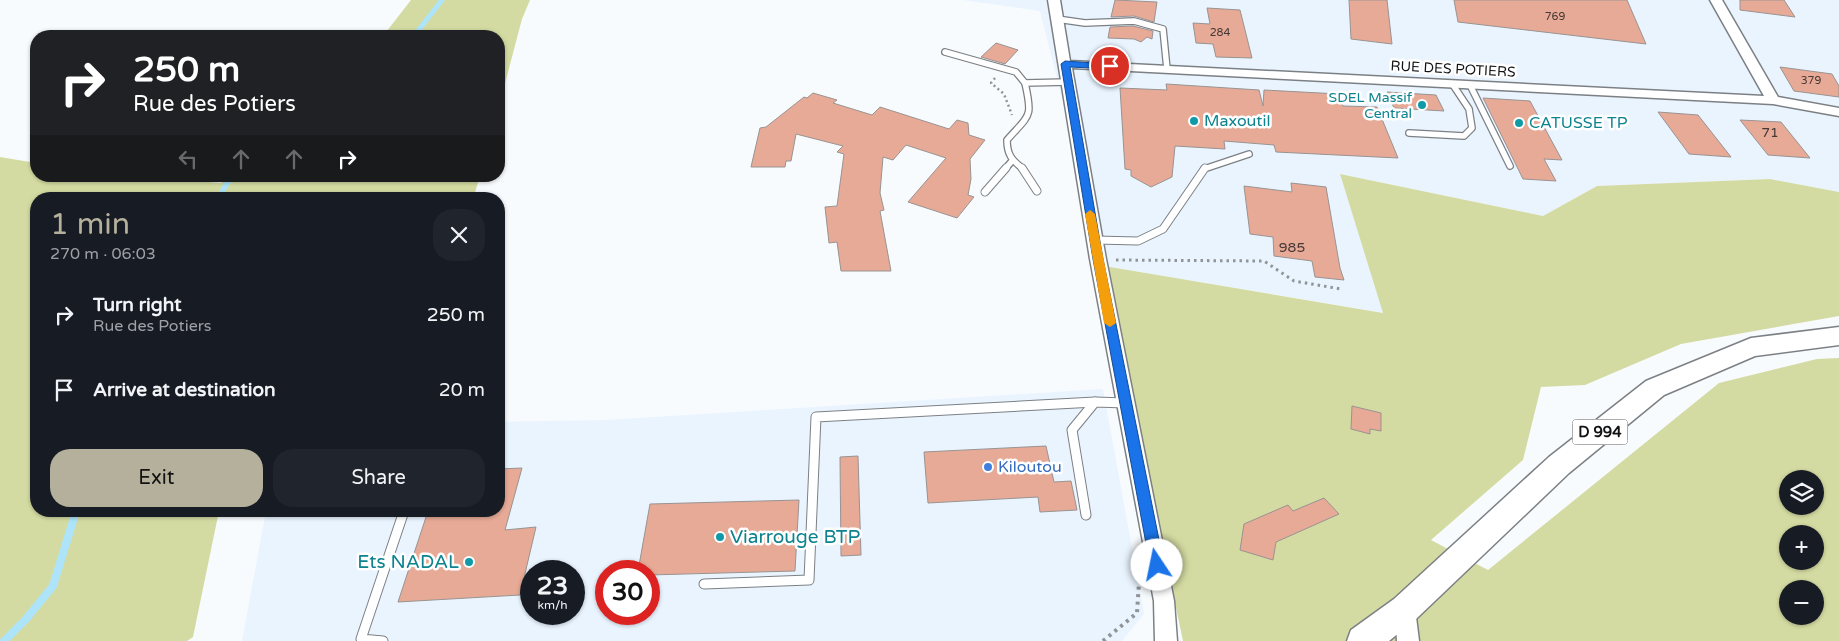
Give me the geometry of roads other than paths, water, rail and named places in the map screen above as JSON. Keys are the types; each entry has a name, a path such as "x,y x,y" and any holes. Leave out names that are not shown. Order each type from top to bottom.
{"main road":[{"name":"D 994","path":"1363,641 1405,609 1559,465 1655,388 1750,346 1839,336"}],"street":[{"path":"1054,0 1098,259 1164,602 1166,641"},
{"path":"1716,0 1773,100"},
{"name":"RUE DES POTIERS","path":"1065,64 1773,100 1839,112"},
{"path":"1405,609 1408,641"}],"lane":[{"path":"1057,20 1090,23 1138,20 1152,24 1163,29 1165,34 1167,69"},
{"path":"945,52 1016,72 1026,82 1030,105 1028,115 1007,140 1007,151 1012,161 1023,169 1038,191"},
{"path":"1026,82 1068,82"},
{"path":"1409,133 1464,136 1472,128 1469,109 1453,85"},
{"path":"1470,85 1510,166"},
{"path":"1095,240 1138,241 1163,229 1205,168 1249,154"},
{"path":"985,192 1012,161"},
{"path":"704,584 809,580 816,417 1094,402 1125,403"},
{"path":"1086,515 1072,430 1094,402"},
{"path":"383,641 361,639 402,517"}],"waterway":[{"path":"419,30 442,0"},
{"path":"222,192 228,182"},
{"path":"4,641 26,619 53,586 74,517"}],"place":[{"name":"SDEL Massif Central","path":"1422,105"},
{"name":"Maxoutil","path":"1194,121"},
{"name":"CATUSSE TP","path":"1519,123"},
{"name":"Kiloutou","path":"988,467"},
{"name":"Viarrouge BTP","path":"720,537"},
{"name":"Ets NADAL","path":"469,562"}]}
